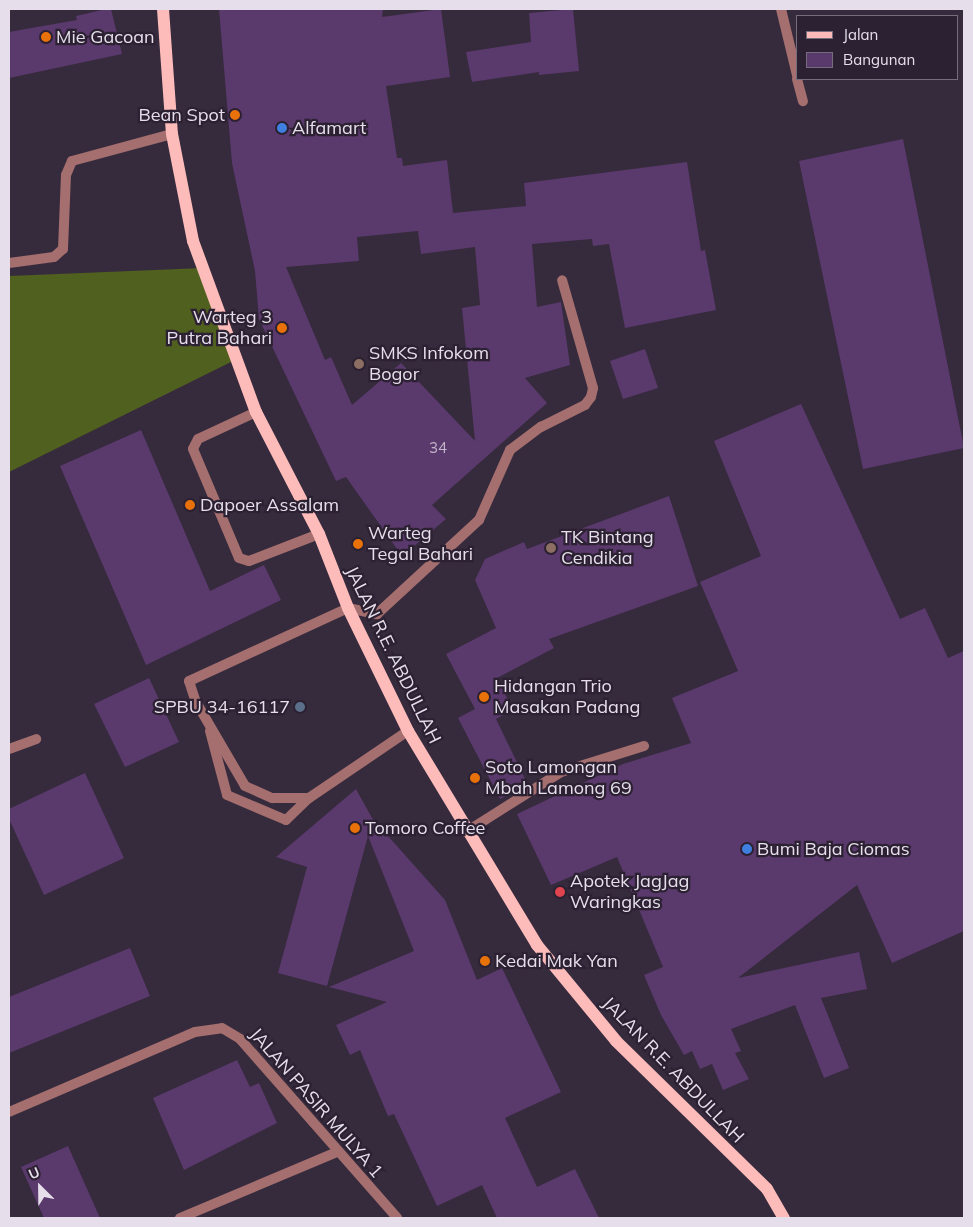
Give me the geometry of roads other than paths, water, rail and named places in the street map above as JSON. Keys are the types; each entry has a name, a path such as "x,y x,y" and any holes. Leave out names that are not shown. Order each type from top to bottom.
{"main road":[{"name":"JALAN R.E. ABDULLAH","path":"163,9 172,134 193,241 256,412 319,534 348,608 408,731 466,832 537,945 616,1041 767,1189 784,1218"}],"street":[{"path":"781,9 796,73"},
{"path":"798,80 803,101"},
{"path":"9,263 54,256 63,249 66,175 72,161 172,134"},
{"path":"309,798 272,798 245,786 207,719 189,681 348,608 377,614 479,520 510,450 541,427 585,405 591,396 593,388 562,280"},
{"path":"256,412 198,439 193,449 239,558 250,561 319,534"},
{"path":"207,719 227,795 286,820 309,798 408,731"},
{"path":"9,749 36,739"},
{"path":"466,832 561,772 644,746"},
{"name":"JALAN PASIR MULYA 1","path":"9,1112 195,1032 222,1028 240,1039 336,1153 397,1218"},
{"path":"180,1218 336,1153"}],"place":[{"name":"Mie Gacoan","path":"46,37"},
{"name":"Bean Spot","path":"235,115"},
{"name":"Alfamart","path":"282,128"},
{"name":"Warteg 3 Putra Bahari","path":"282,328"},
{"name":"SMKS Infokom Bogor","path":"359,364"},
{"name":"Dapoer Assalam","path":"190,505"},
{"name":"Warteg Tegal Bahari","path":"358,544"},
{"name":"TK Bintang Cendikia","path":"551,548"},
{"name":"Hidangan Trio Masakan Padang","path":"484,697"},
{"name":"SPBU 34-16117","path":"300,707"},
{"name":"Soto Lamongan Mbah Lamong 69","path":"475,778"},
{"name":"Tomoro Coffee","path":"355,828"},
{"name":"Bumi Baja Ciomas","path":"747,849"},
{"name":"Apotek JagJag Waringkas","path":"560,892"},
{"name":"Kedai Mak Yan","path":"485,961"}]}
